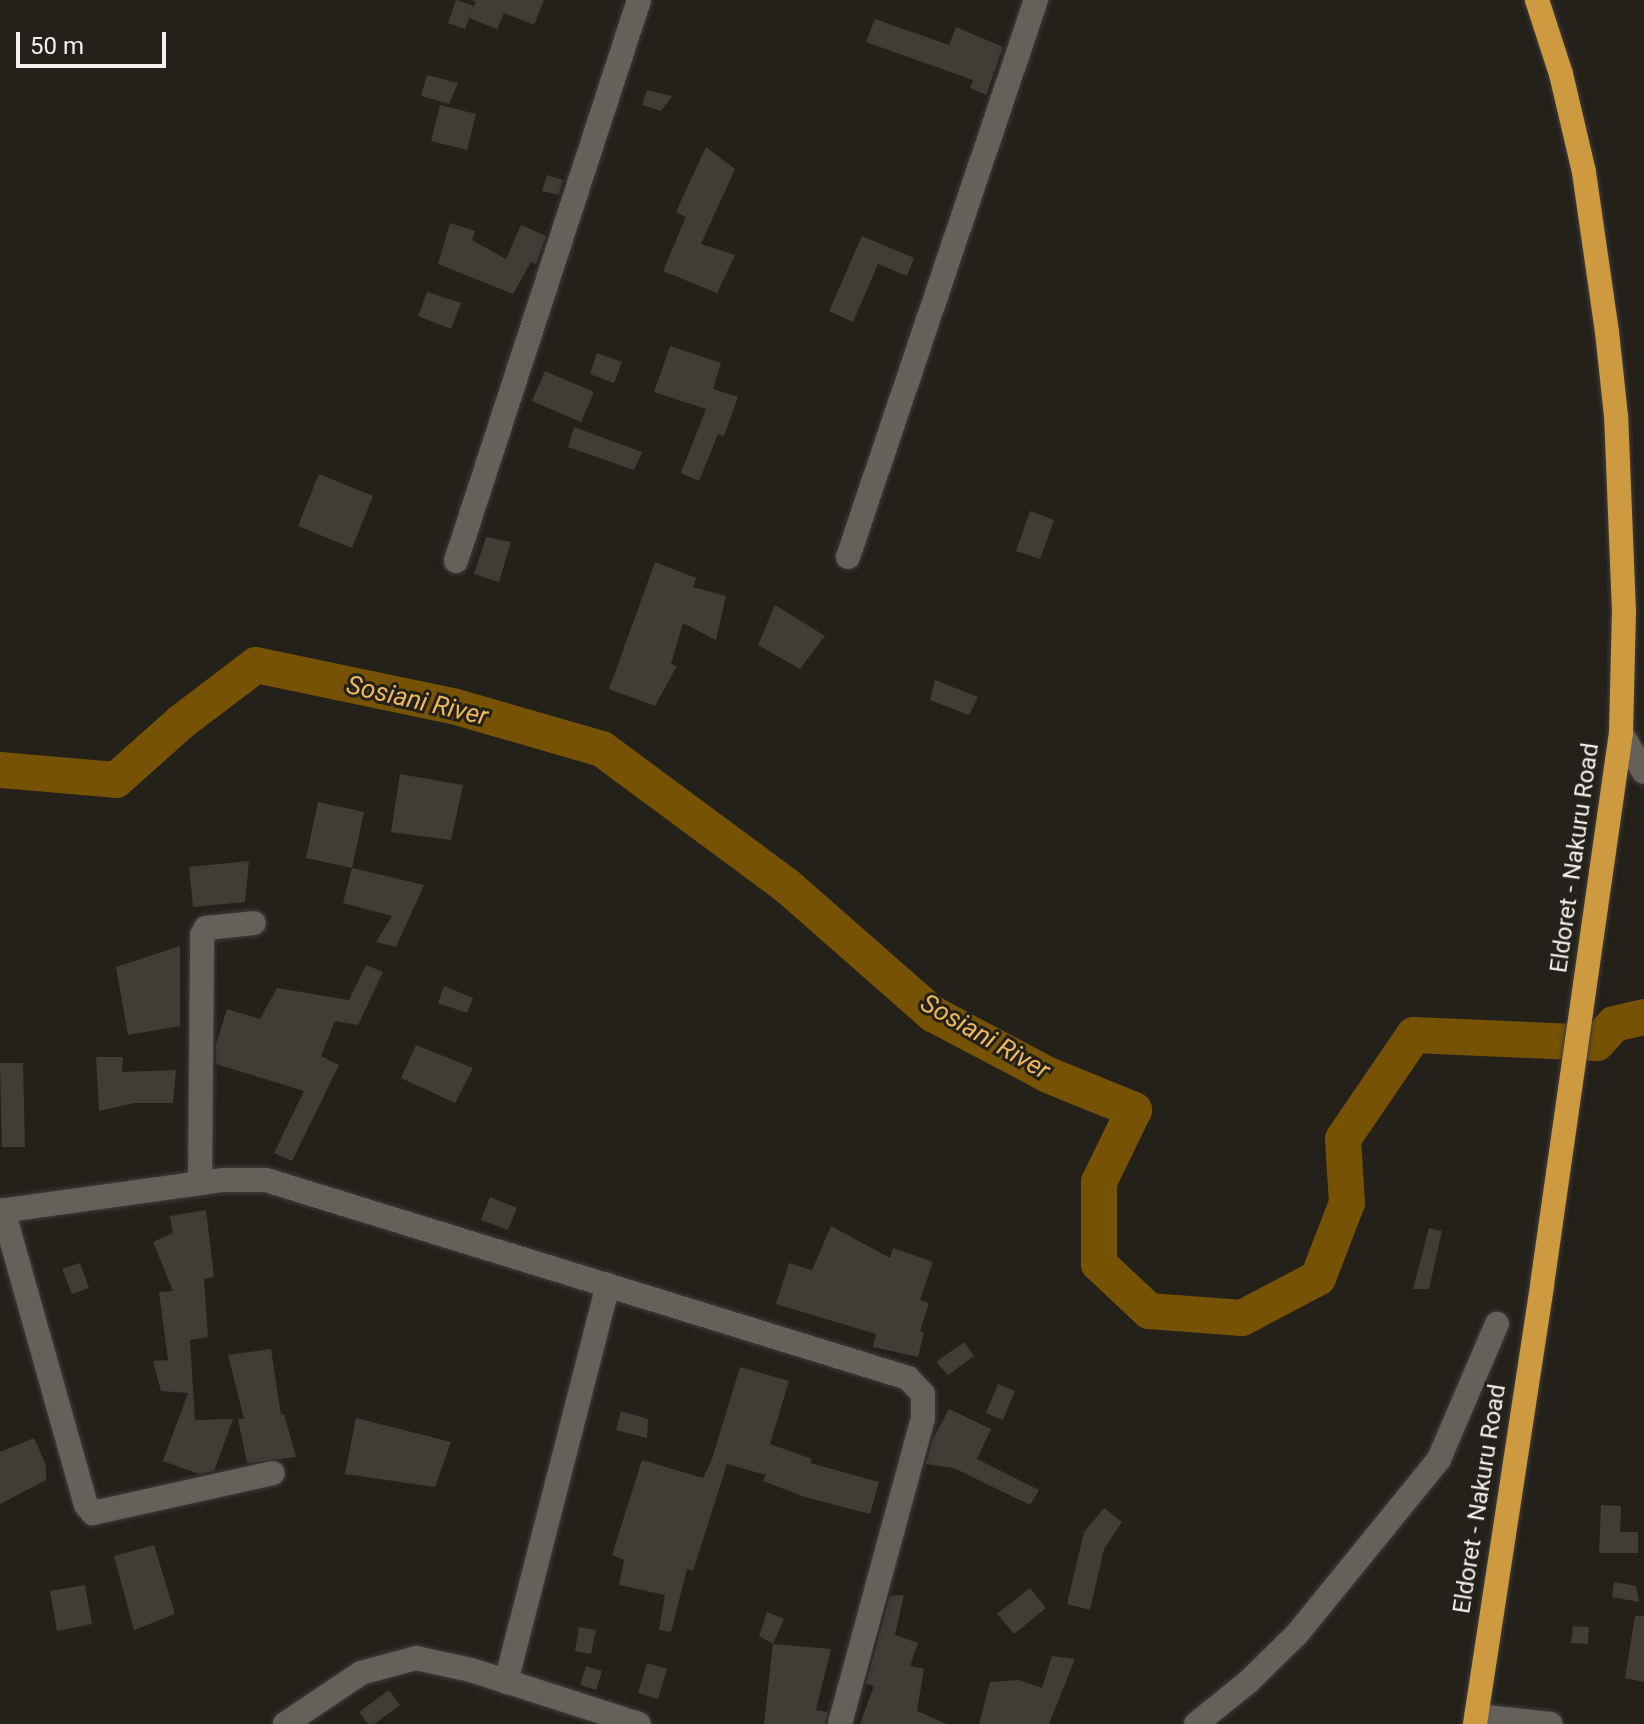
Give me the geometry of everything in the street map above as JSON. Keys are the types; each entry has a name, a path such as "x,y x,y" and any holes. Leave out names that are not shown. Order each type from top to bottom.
{"highway":[{"name":"Eldoret - Nakuru Road","path":"1475,1720 1621,733 1624,612 1615,402 1584,172 1561,74 1537,0"}],"street":[{"path":"456,561 639,0"},
{"path":"848,557 1036,0"},
{"path":"1621,733 1644,772"},
{"path":"200,1183 202,935 206,928 254,923"},
{"path":"273,1473 93,1513 86,1505 2,1211 200,1183 266,1180 908,1378 923,1394 923,1418 840,1724"},
{"path":"506,1682 608,1285"},
{"path":"1196,1724 1248,1682 1297,1634 1439,1459 1497,1324"},
{"path":"285,1724 361,1673 416,1658 471,1670 639,1724"},
{"path":"1475,1720 1551,1724"}],"building":[{"path":"456,0 474,6 465,29 448,23"},
{"path":"472,0 544,0 534,25 504,13 497,29 469,18 476,2"},
{"path":"875,19 949,45 956,27 1003,47 986,95 970,88 973,80 866,42"},
{"path":"427,75 458,83 449,104 421,96"},
{"path":"647,90 672,96 661,111 642,105"},
{"path":"440,105 476,114 467,150 431,141"},
{"path":"706,147 735,169 701,244 735,255 717,293 663,271 686,217 676,212"},
{"path":"547,175 563,180 559,195 542,191"},
{"path":"450,223 475,231 472,240 506,259 521,225 546,236 536,264 531,262 513,294 438,264"},
{"path":"862,236 914,258 907,276 878,264 853,322 829,311"},
{"path":"427,292 461,303 451,329 418,316"},
{"path":"670,346 721,363 713,389 738,397 724,436 718,434 699,481 681,473 706,409 654,392"},
{"path":"597,353 622,362 614,383 590,374"},
{"path":"545,371 594,392 581,422 532,401"},
{"path":"574,427 642,452 634,470 568,447"},
{"path":"319,474 373,496 352,548 298,526"},
{"path":"1030,511 1054,520 1040,559 1016,551"},
{"path":"486,537 511,542 499,582 474,574"},
{"path":"655,562 696,578 693,587 726,596 716,640 683,623 671,664 677,666 655,706 609,689"},
{"path":"775,605 825,636 800,669 758,645"},
{"path":"935,680 978,697 969,715 930,700"},
{"path":"400,774 463,785 451,840 391,832"},
{"path":"318,802 364,812 352,868 306,858"},
{"path":"249,861 245,902 193,907 189,867"},
{"path":"352,868 424,885 396,947 376,942 392,916 343,903"},
{"path":"180,946 180,1026 128,1035 116,967"},
{"path":"366,965 383,972 358,1025 335,1021 321,1056 339,1065 292,1161 274,1153 304,1091 216,1064 216,1044 227,1009 260,1019 277,988 349,1000"},
{"path":"444,986 473,998 467,1013 438,1003"},
{"path":"416,1045 473,1068 455,1103 401,1078"},
{"path":"96,1057 123,1057 122,1072 176,1070 173,1103 134,1103 99,1111"},
{"path":"0,1063 23,1063 25,1147 2,1147"},
{"path":"490,1197 517,1208 508,1230 481,1220"},
{"path":"206,1210 214,1277 204,1279 208,1337 190,1340 195,1420 233,1419 214,1471 199,1474 163,1461 188,1393 161,1391 153,1361 168,1360 159,1292 173,1291 153,1242 173,1233 170,1216"},
{"path":"831,1226 890,1258 893,1248 933,1262 920,1300 929,1303 920,1331 924,1332 918,1357 873,1347 876,1334 776,1304 789,1263 812,1270"},
{"path":"1429,1228 1442,1231 1429,1289 1413,1289"},
{"path":"80,1263 89,1288 72,1294 62,1269"},
{"path":"964,1342 974,1356 948,1375 936,1362"},
{"path":"271,1349 281,1415 284,1414 296,1457 247,1463 238,1419 244,1419 228,1355"},
{"path":"740,1367 789,1381 770,1444 812,1459 810,1463 879,1482 870,1514 805,1497 763,1481 766,1475 727,1464 693,1571 687,1569 671,1632 659,1630 665,1595 619,1585 624,1560 612,1555 642,1460 703,1478 712,1459"},
{"path":"998,1384 1015,1391 1003,1420 986,1413"},
{"path":"949,1409 991,1429 977,1459 1039,1490 1030,1505 954,1468 926,1464 933,1439"},
{"path":"621,1411 648,1419 647,1438 616,1430"},
{"path":"356,1418 451,1442 435,1487 345,1474"},
{"path":"34,1438 46,1465 46,1480 0,1504 0,1452"},
{"path":"1601,1505 1621,1506 1620,1532 1638,1532 1638,1553 1599,1553"},
{"path":"1104,1508 1122,1522 1104,1549 1090,1610 1067,1604 1084,1532"},
{"path":"154,1545 175,1614 134,1630 114,1556"},
{"path":"1614,1582 1636,1586 1639,1602 1612,1597"},
{"path":"85,1585 92,1624 57,1631 50,1591"},
{"path":"1030,1588 1046,1608 1014,1634 997,1614"},
{"path":"904,1595 895,1635 918,1643 910,1666 924,1669 917,1711 947,1724 860,1724 874,1686 866,1684 890,1596"},
{"path":"767,1612 784,1619 773,1644 759,1636"},
{"path":"1635,1616 1644,1616 1644,1682 1625,1678"},
{"path":"1573,1626 1589,1627 1588,1644 1571,1643"},
{"path":"579,1627 596,1630 591,1654 575,1651"},
{"path":"773,1644 831,1649 816,1710 828,1712 825,1724 764,1724"},
{"path":"1052,1656 1075,1659 1049,1724 979,1724 990,1682 1019,1680 1042,1688"},
{"path":"647,1663 667,1669 658,1699 638,1693"},
{"path":"586,1666 602,1671 596,1690 580,1685"},
{"path":"389,1690 400,1705 374,1724 368,1724 359,1712"}],"waterway":[{"name":"Sosiani River","path":"0,770 116,780 181,722 256,665 453,706 602,749 786,885 933,1014 1048,1075 1134,1110 1099,1182 1099,1264 1149,1311 1242,1318 1318,1278 1347,1203 1343,1139 1414,1035 1597,1043 1614,1024 1644,1017"}]}
